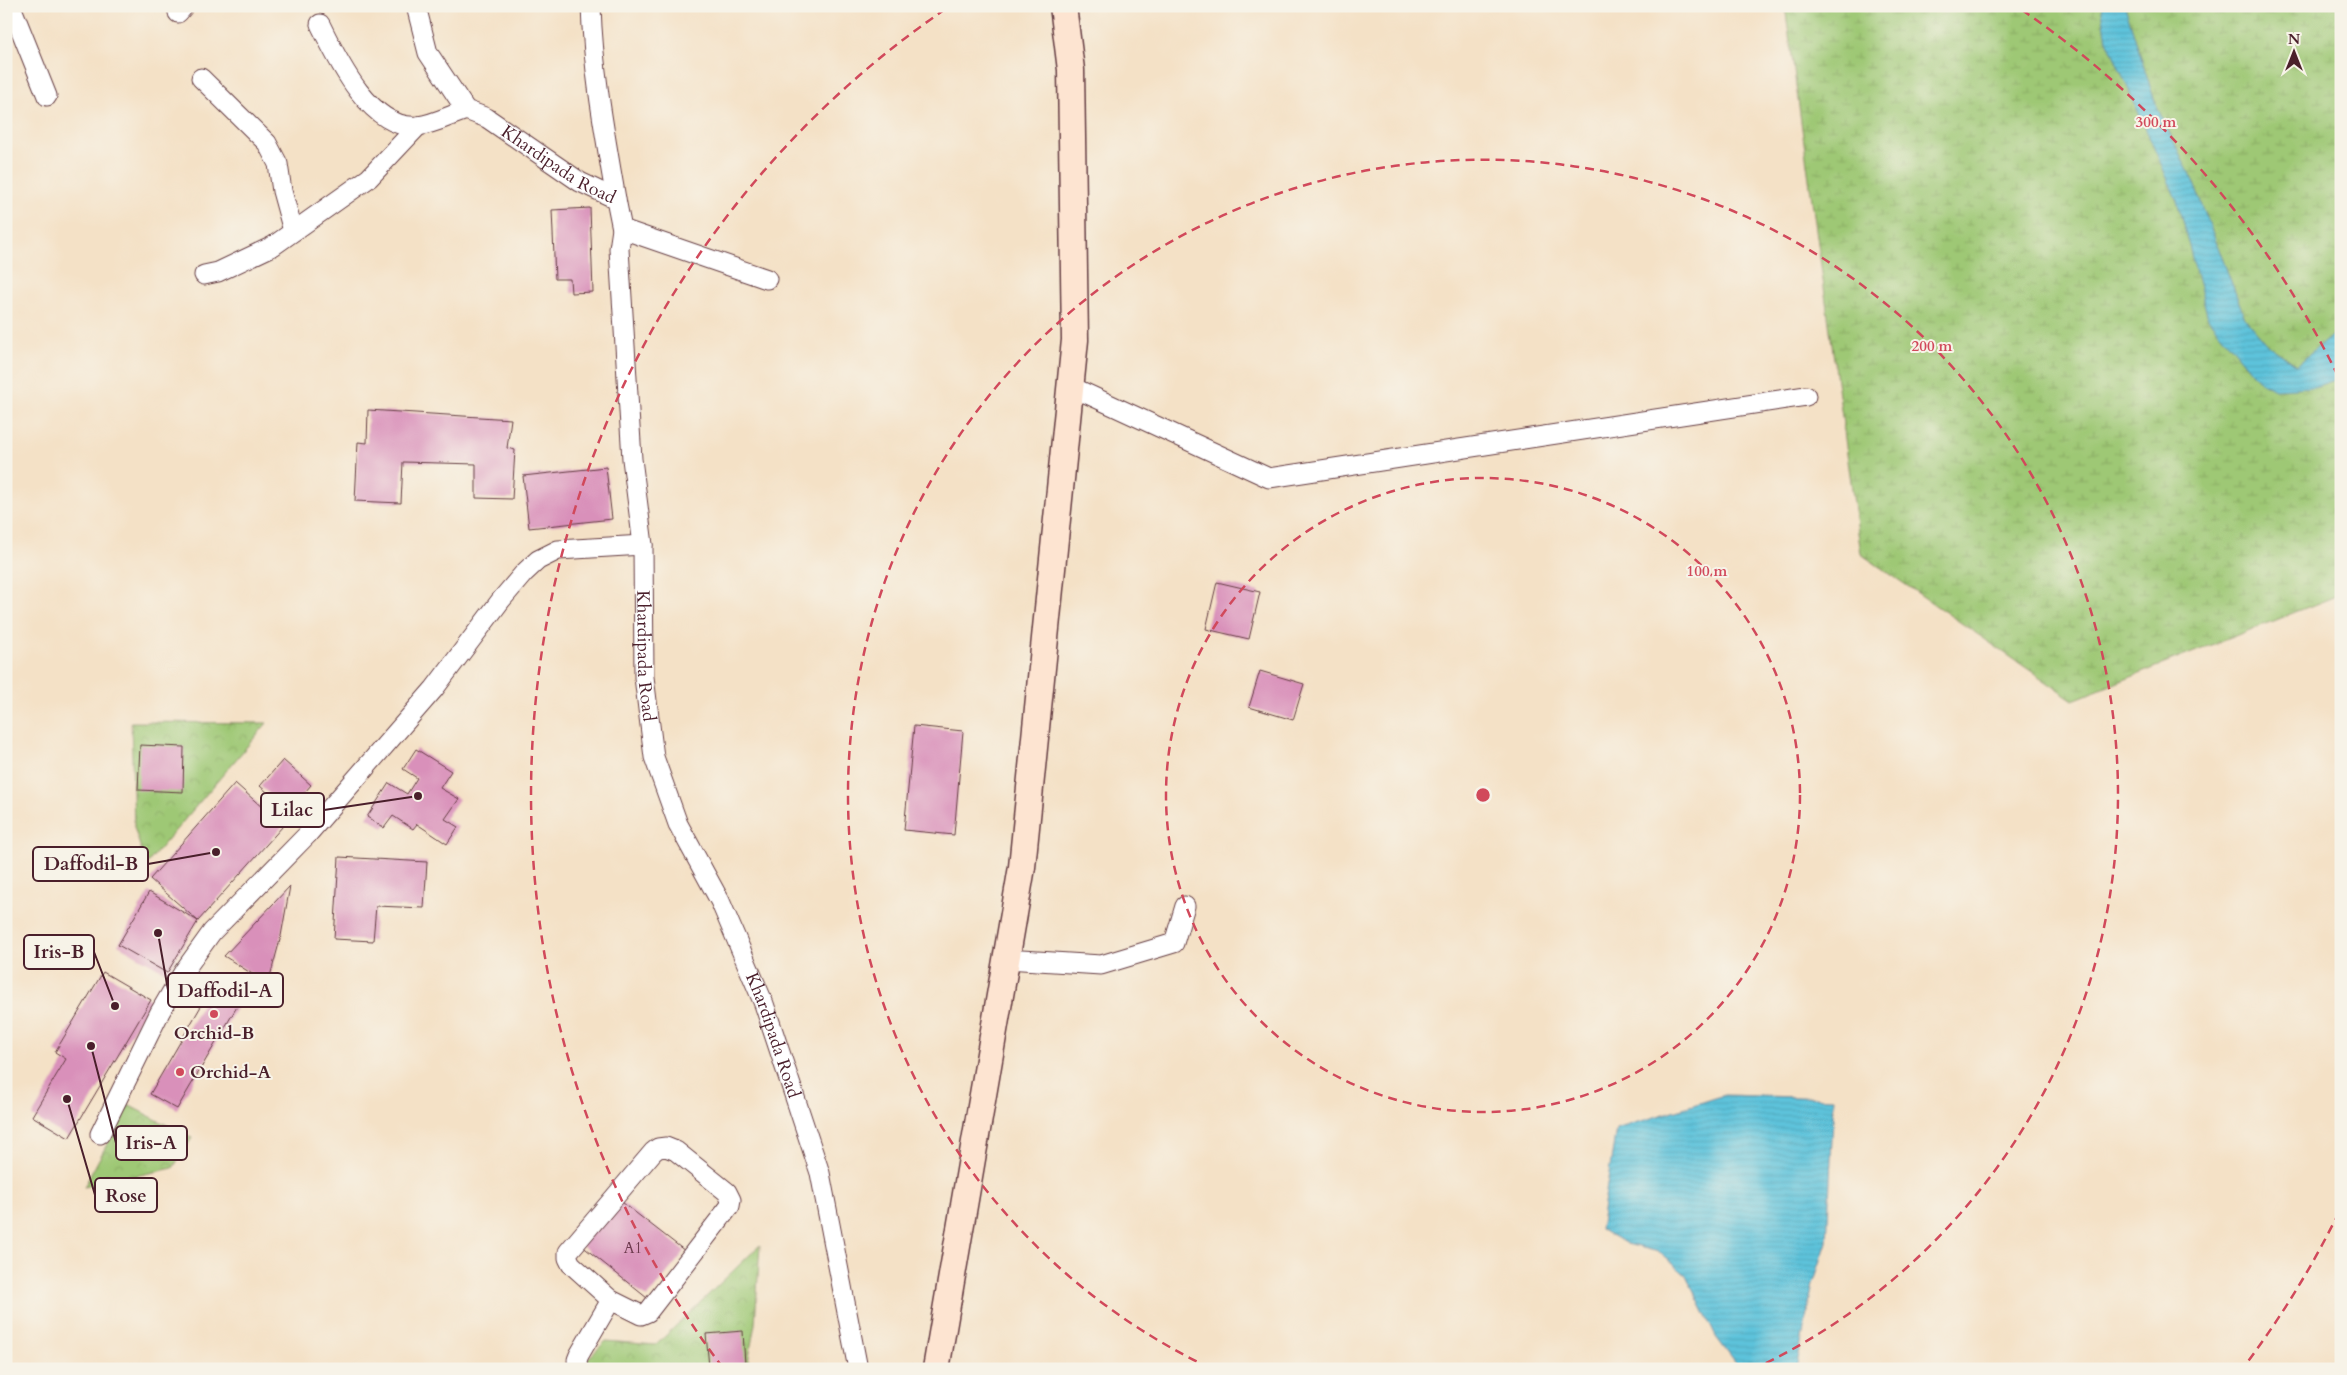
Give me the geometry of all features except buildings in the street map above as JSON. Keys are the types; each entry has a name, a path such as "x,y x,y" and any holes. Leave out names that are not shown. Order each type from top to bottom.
{"street":[{"path":"11,6 47,96"},
{"path":"204,275 218,272 273,246 369,178 418,126 466,110 428,53 416,6"},
{"path":"591,6 592,36 601,114 616,199"},
{"path":"936,1369 1022,867 1075,340 1071,70 1063,6"},
{"path":"320,24 347,74 375,111 390,120 418,126"},
{"path":"201,78 267,143 278,164 282,191 293,231"},
{"name":"Khardipada Road","path":"466,110 486,118 580,182 616,199 622,229 619,249 632,459 643,545 644,677 654,757 678,824 720,901 764,1004 820,1173 858,1369"},
{"path":"622,229 767,279"},
{"path":"1070,386 1269,478 1806,396 1766,402"},
{"path":"100,1134 160,1012 184,971 212,932 307,835 434,689 501,600 524,573 538,560 558,550 643,545"},
{"path":"1006,959 1101,965 1174,943 1185,906"},
{"path":"666,1147 676,1151 727,1192 731,1200 730,1206 648,1312 641,1315 611,1300 571,1264 568,1252 653,1152 658,1148 666,1147"},
{"path":"578,1369 577,1360 579,1355 611,1300"}],"green space":[{"path":"1785,6 2341,6 2341,594 2073,700 1861,554"},
{"path":"131,722 267,723 146,865 134,827"},
{"path":"128,1105 192,1138 173,1168 84,1187"},
{"path":"760,1245 755,1324 747,1367 577,1369 606,1341 656,1345"}],"water":[{"path":"2101,6 2125,6 2156,105 2193,181 2245,318 2269,346 2297,365 2341,328 2341,378 2314,387 2275,389 2258,380 2208,318 2177,201 2107,40"},
{"path":"1725,1095 1834,1098 1827,1242 1813,1284 1796,1369 1740,1369 1716,1337 1686,1275 1659,1252 1627,1244 1600,1229 1616,1129"}],"place":[{"name":"Lilac","path":"418,796"},
{"name":"Daffodil-B","path":"216,852"},
{"name":"Daffodil-A","path":"158,933"},
{"name":"Iris-B","path":"115,1006"},
{"name":"Orchid-B","path":"214,1014"},
{"name":"Iris-A","path":"91,1046"},
{"name":"Orchid-A","path":"180,1072"},
{"name":"Rose","path":"67,1099"}]}
